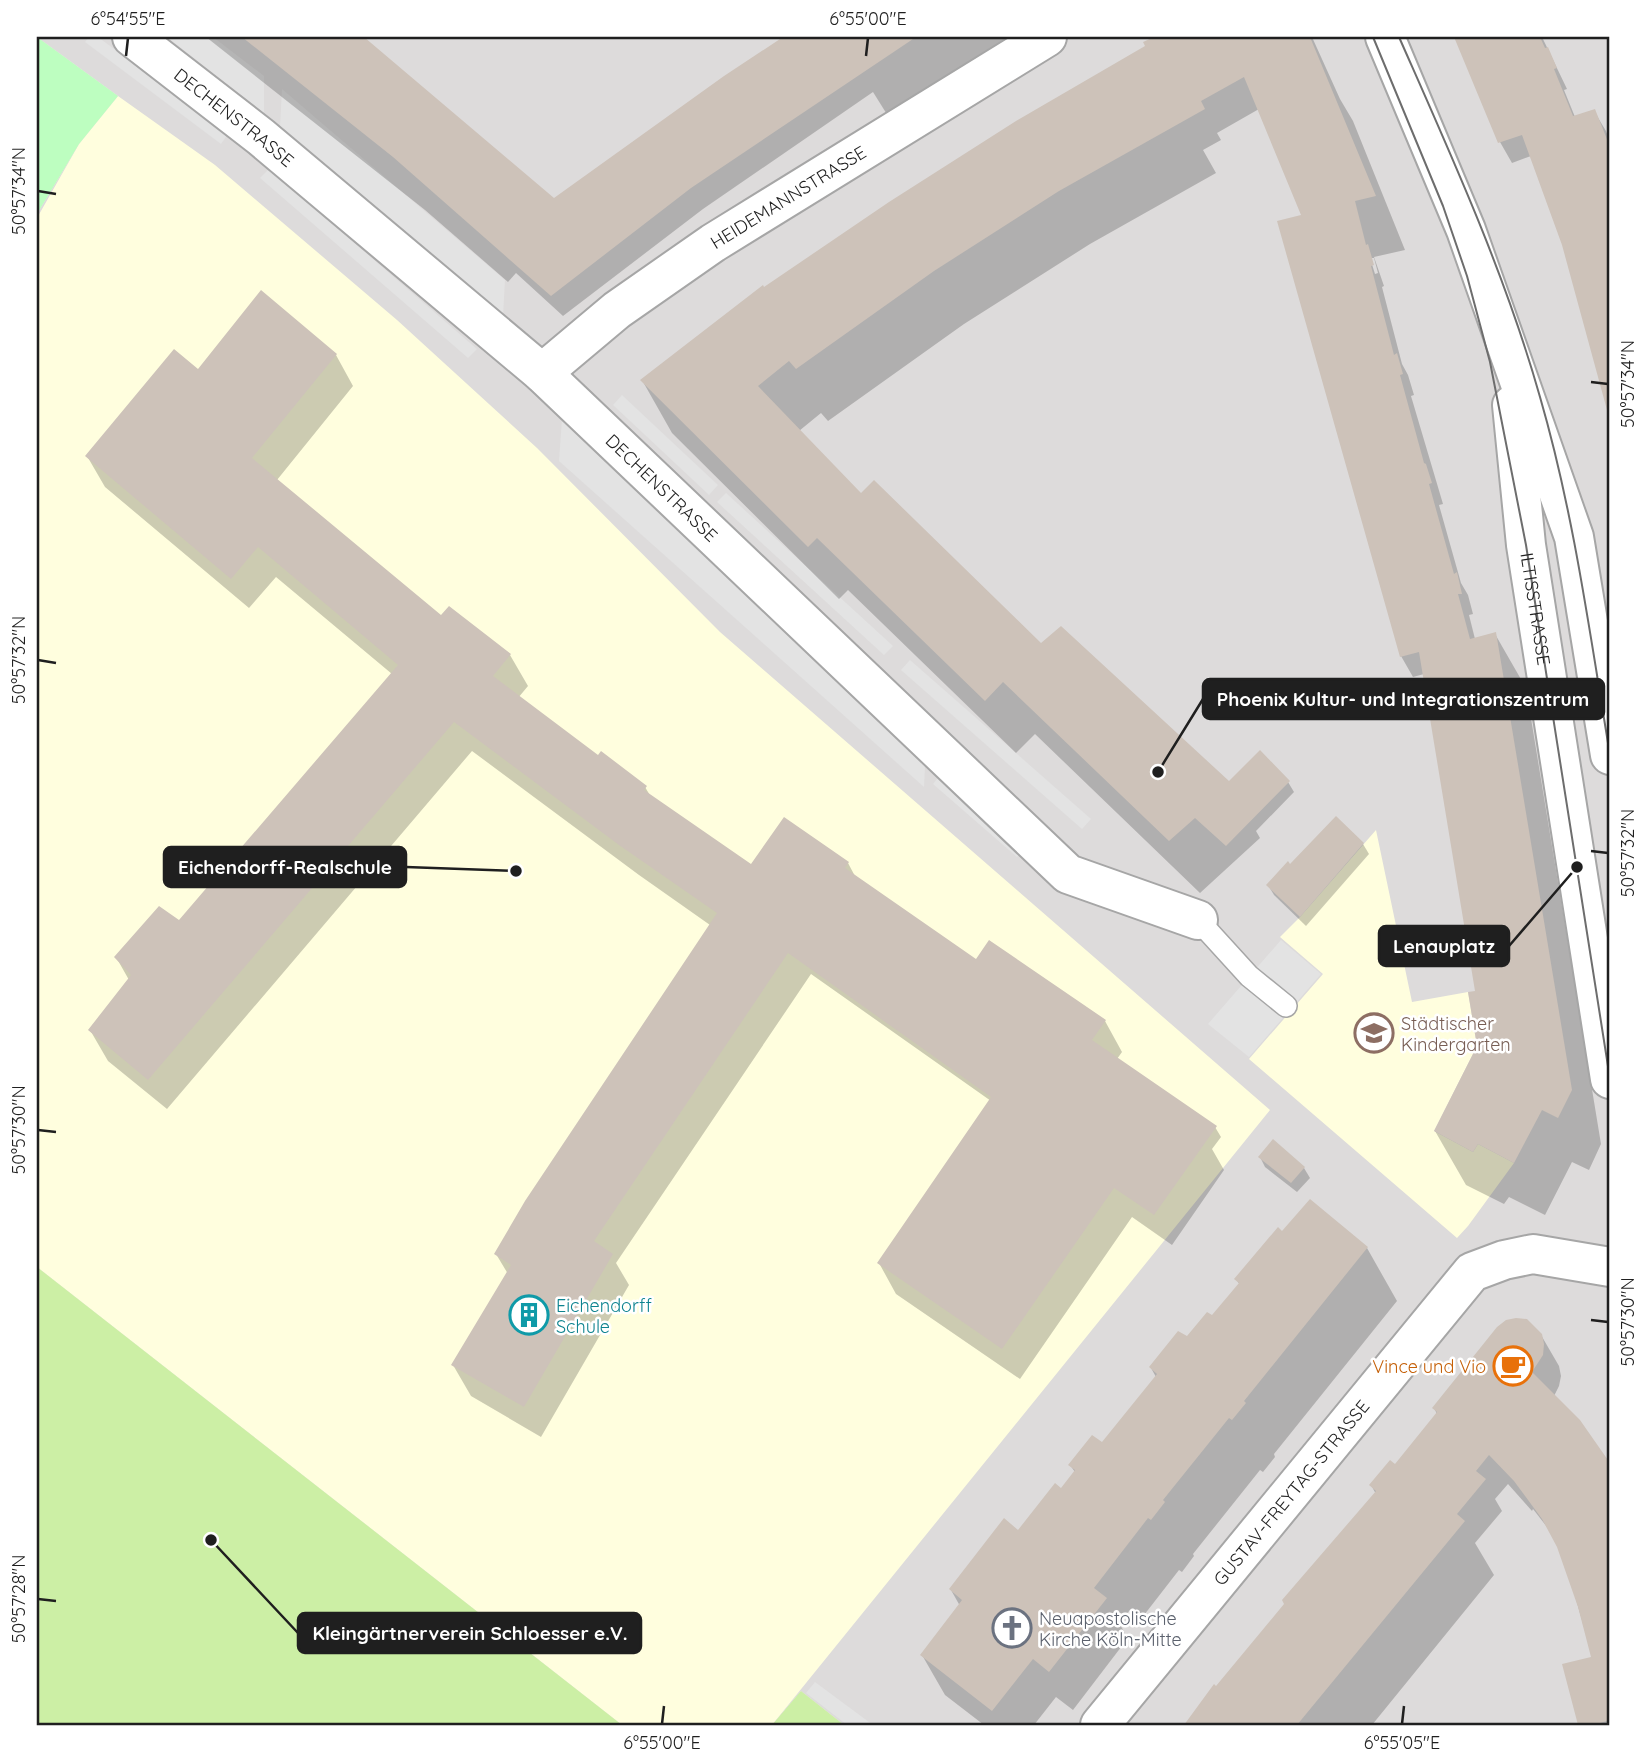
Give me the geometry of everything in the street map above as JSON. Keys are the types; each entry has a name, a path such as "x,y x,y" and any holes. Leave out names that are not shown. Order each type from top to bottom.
{"street":[{"name":"DECHENSTRASSE","path":"132,37 261,137 542,373 1068,874 1198,920"},
{"name":"HEIDEMANNSTRASSE","path":"542,373 617,310 713,243 1047,37"},
{"name":"ILTISSTRASSE","path":"1385,37 1466,230 1574,537 1610,755"},
{"name":"ILTISSTRASSE","path":"1506,344 1526,545 1610,1079"},
{"name":"GUSTAV-FREYTAG-STRASSE","path":"1100,1725 1472,1272 1504,1260 1533,1254 1610,1267"}],"lane":[{"path":"1198,920 1249,976 1286,1006"}],"shaded area":[{"path":"37,37 1610,37 1610,1725 844,1725 801,1691 772,1725 622,1725 37,1267 37,214 79,144 118,96"},
{"path":"89,37 98,37 228,134 221,144 85,42"},
{"path":"167,37 213,37 264,76 264,113"},
{"path":"282,89 505,280 503,317 280,127"},
{"path":"118,96 215,165 397,320 537,448 720,632 1270,1110 772,1725 622,1725 37,1267 37,218 79,144"},
{"path":"269,169 477,349 468,358 260,178"},
{"path":"622,395 718,485 709,495 613,405"},
{"path":"562,419 573,424 926,746 924,787 559,461"},
{"path":"726,493 893,646 884,655 717,502"},
{"path":"910,660 1091,819 1082,829 901,670"},
{"path":"942,773 1026,847 1017,857 933,784"},
{"name":"Städtischer Kindergarten","path":"1376,830 1412,1002 1468,992 1477,1046 1434,1131 1473,1152 1478,1144 1514,1163 1457,1238 1249,1059 1323,974 1280,937"},
{"path":"1281,940 1321,974 1249,1057 1208,1024"},
{"path":"815,1682 873,1725 847,1725 806,1693"}],"green space":[{"path":"37,37 118,96 79,144 37,214"},
{"path":"37,1267 622,1725 37,1725"},
{"path":"801,1691 844,1725 772,1725"}],"building":[{"path":"242,37 364,37 554,198 783,37 916,37 691,188 551,296 393,157"},
{"path":"1154,37 1310,37 1376,196 1355,201 1374,265 1371,266 1394,355 1397,353 1403,374 1400,375 1432,483 1429,484 1454,574 1457,572 1462,594 1458,594 1470,639 1496,632 1572,1090 1558,1118 1542,1110 1514,1163 1478,1144 1473,1152 1434,1131 1477,1046 1468,992 1475,991 1419,652 1400,657 1277,221 1301,215 1244,77 1201,101 1205,109 1059,191 934,271 796,369 789,361 758,386 861,493 874,480 1041,643 1061,626 1229,781 1260,750 1290,781 1226,846 1195,818 1169,841 1003,682 985,701 817,538 808,547 640,380 763,285 764,287 889,202 1016,121 1145,46 1143,42"},
{"path":"1454,37 1540,37 1545,48 1548,47 1557,68 1554,69 1573,116 1595,109 1610,147 1610,421 1562,245 1522,135 1498,143"},
{"path":"261,290 337,354 252,458 441,615 449,606 511,654 493,676 598,755 601,751 647,786 644,790 751,864 784,817 849,862 845,868 976,959 989,940 1106,1020 1092,1040 1217,1126 1154,1215 1114,1188 1002,1349 877,1263 991,1097 788,953 594,1241 613,1254 524,1407 451,1365 511,1265 494,1254 525,1201 717,913 619,845 454,722 148,1080 88,1030 131,975 114,957 159,906 179,920 398,665 258,547 231,579 85,456 174,349 198,369"},
{"path":"1336,816 1364,843 1300,917 1266,885"},
{"path":"1273,1139 1305,1167 1291,1183 1258,1157"},
{"path":"1310,1199 1368,1247 1244,1401 1246,1403 1232,1420 1229,1418 1163,1500 1165,1502 1151,1520 1148,1518 1094,1588 1107,1598 1049,1672 1033,1659 992,1711 920,1655 962,1600 949,1589 1004,1518 1018,1530 1055,1483 1061,1488 1075,1470 1068,1465 1092,1435 1102,1442 1157,1374 1149,1367 1178,1331 1187,1336 1207,1312 1212,1315 1239,1283 1234,1279 1278,1227 1282,1231"},
{"path":"1527,1319 1542,1334 1543,1355 1532,1372 1580,1420 1610,1463 1610,1725 1607,1721 1578,1725 1562,1664 1591,1657 1578,1607 1557,1547 1542,1519 1514,1481 1489,1455 1476,1471 1486,1479 1457,1514 1465,1521 1297,1725 1184,1725 1214,1684 1216,1686 1284,1604 1282,1600 1376,1491 1369,1485 1390,1460 1395,1464 1437,1412 1432,1408 1497,1327 1506,1320"}],"tram line":[{"path":"1373,37 1443,206 1467,276 1490,362 1526,545 1610,1079"},
{"path":"1399,37 1494,260 1540,397 1572,530 1610,755"}],"place":[{"name":"Phoenix Kultur- und Integrationszentrum","path":"1158,772"},
{"name":"Lenauplatz","path":"1577,867"},
{"name":"Eichendorff-Realschule","path":"516,871"},
{"name":"Städtischer Kindergarten","path":"1374,1033"},
{"name":"Eichendorff Schule","path":"529,1315"},
{"name":"Vince und Vio","path":"1513,1366"},
{"name":"Kleingärtnerverein Schloesser e.V.","path":"211,1540"},
{"name":"Neuapostolische Kirche Köln-Mitte","path":"1012,1628"}]}
